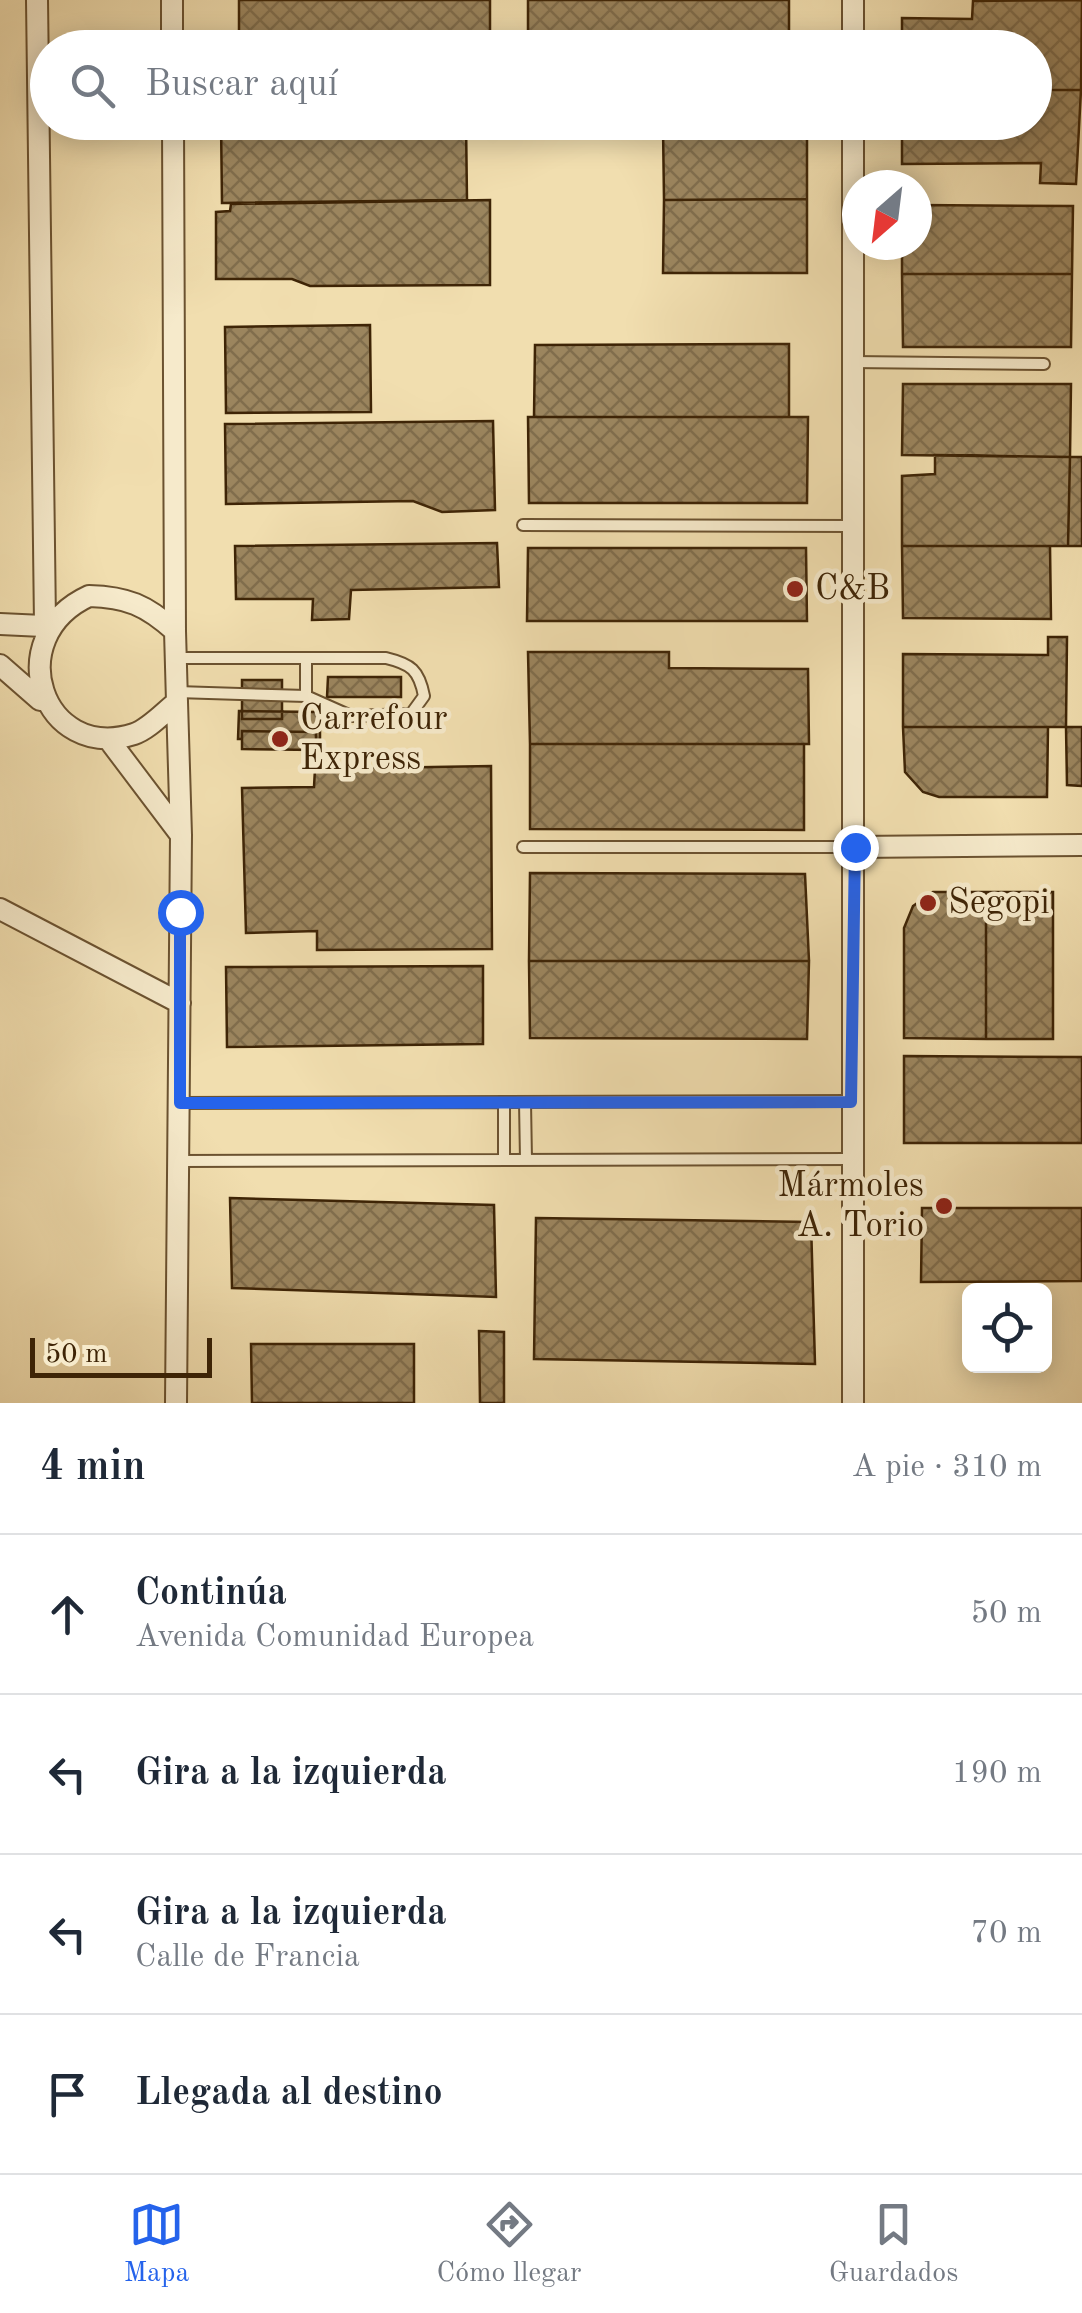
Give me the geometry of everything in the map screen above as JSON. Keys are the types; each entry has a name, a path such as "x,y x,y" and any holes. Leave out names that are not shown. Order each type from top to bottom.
{"street":[{"path":"37,0 37,30"},
{"path":"172,0 172,30"},
{"path":"853,0 853,30"},
{"path":"39,140 44,624 36,644 33,676 41,700"},
{"path":"172,140 174,632 182,836 176,1403"},
{"path":"853,140 853,1403"},
{"path":"0,624 44,624 67,604 88,596 126,597 152,610 174,632"},
{"path":"0,665 66,728 109,740 138,732 177,697"},
{"path":"109,740 182,836"},
{"path":"855,847 1082,845"},
{"path":"0,909 180,1002"}],"lane":[{"path":"852,362 1044,364"},
{"path":"522,525 853,526"},
{"path":"176,658 386,658 410,664 421,678 424,696 411,714 350,716 306,696 177,697"},
{"path":"306,658 306,696"},
{"path":"523,847 855,847"},
{"path":"504,1102 504,1160"},
{"path":"524,1102 526,1160"},
{"path":"180,1103 851,1102"},
{"path":"178,1161 851,1159"}],"building":[{"path":"239,0 490,0 490,30 239,30"},
{"path":"528,0 789,0 789,30 528,30"},
{"path":"1082,0 1081,90 1052,90 1052,30 902,30 902,18 972,19 973,1"},
{"path":"1052,90 1081,90 1076,184 1040,183 1041,163 902,164 902,140 1052,140"},
{"path":"221,140 466,140 467,200 222,203"},
{"path":"663,140 807,140 807,199 664,200"},
{"path":"807,199 807,273 663,273 664,200"},
{"path":"490,200 490,285 310,286 292,279 216,279 216,212 230,211 231,204"},
{"path":"932,205 1073,206 1072,274 902,274 902,260 932,260"},
{"path":"902,274 1072,274 1071,347 903,347"},
{"path":"370,325 371,412 226,413 225,327"},
{"path":"789,344 789,417 534,417 535,345"},
{"path":"903,384 1071,384 1070,457 902,455"},
{"path":"528,417 808,417 807,503 529,503"},
{"path":"493,421 495,510 442,512 413,501 226,504 225,424"},
{"path":"935,455 1070,457 1068,546 902,546 902,476 935,474"},
{"path":"1070,457 1082,457 1082,546 1068,546"},
{"path":"497,543 499,587 351,590 349,619 312,620 313,599 236,599 235,546"},
{"path":"902,546 1050,546 1051,619 903,618"},
{"path":"528,548 806,548 807,621 527,621"},
{"path":"1048,637 1067,637 1066,727 903,727 903,654 1048,655"},
{"path":"528,652 669,652 669,668 808,669 809,744 530,744"},
{"path":"328,677 401,677 401,697 327,697"},
{"path":"242,680 282,680 282,719 242,719"},
{"path":"239,711 320,712 320,742 316,742 316,732 242,731 242,739 238,739"},
{"path":"903,727 1048,727 1047,797 939,797 923,792 905,772"},
{"path":"1066,727 1082,727 1082,786 1067,785"},
{"path":"242,731 316,732 316,750 242,749"},
{"path":"530,744 804,744 804,830 530,829"},
{"path":"491,766 492,949 317,950 317,931 246,933 242,788 314,787 315,769"},
{"path":"530,873 805,874 809,961 529,961"},
{"path":"933,892 986,892 986,1039 904,1038 904,928 913,906"},
{"path":"986,892 1053,892 1053,1039 986,1039"},
{"path":"529,961 809,961 807,1039 530,1038"},
{"path":"483,966 483,1044 227,1047 226,967"},
{"path":"904,1056 1082,1057 1082,1143 904,1143"},
{"path":"230,1198 494,1205 496,1297 232,1288"},
{"path":"922,1208 1082,1208 1082,1281 921,1282"},
{"path":"536,1218 811,1222 815,1364 534,1359"},
{"path":"479,1331 504,1332 504,1403 480,1403"},
{"path":"251,1344 414,1344 414,1403 252,1403"}],"place":[{"name":"C&B","path":"795,589"},
{"name":"Carrefour Express","path":"280,739"},
{"name":"Segopi","path":"928,903"},
{"name":"Mármoles A. Torio","path":"944,1206"}],"route":[{"path":"180,912 180,1103 851,1102 855,847"}]}
